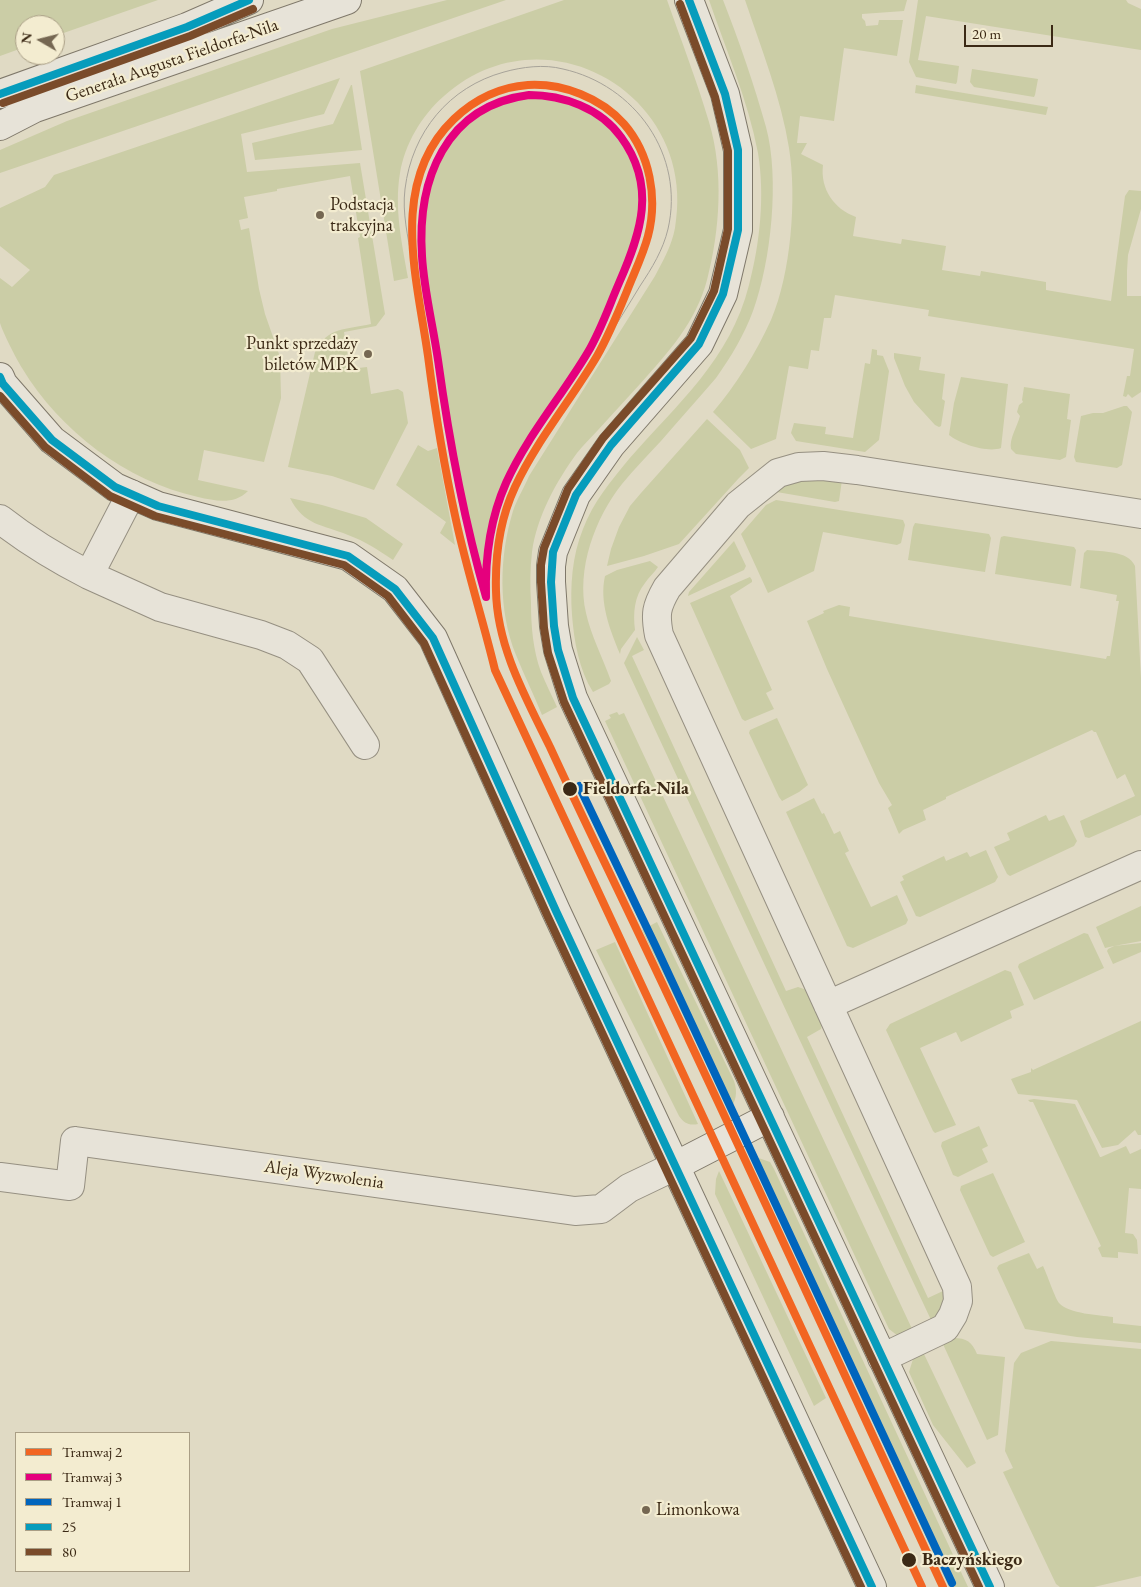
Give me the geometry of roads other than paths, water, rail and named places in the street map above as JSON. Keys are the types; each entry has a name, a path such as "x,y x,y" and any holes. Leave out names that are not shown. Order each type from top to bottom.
{"main road":[{"name":"Generała Augusta Fieldorfa-Nila","path":"0,94 187,27 249,0"},
{"name":"Generała Augusta Fieldorfa-Nila","path":"0,126 35,108 347,0"},
{"path":"689,0 725,94 738,150 738,230 723,294 699,344 611,445 576,495 553,552 551,566 552,606 558,650 573,698 990,1587"},
{"path":"0,377 3,384 52,440 115,487 158,506 348,556 394,589 434,638 556,911 872,1587"},
{"path":"882,1358 945,1328 954,1315 958,1301 957,1287 659,635 656,619 659,602 666,588 738,505 778,473 799,466 823,466 857,470 1141,514"},
{"path":"89,575 131,494"},
{"path":"0,519 22,536 61,560 89,575 160,607 261,635 287,645 310,660 365,745"},
{"path":"828,1005 1141,864"},
{"path":"675,1166 770,1117"},
{"name":"Aleja Wyzwolenia","path":"0,1177 70,1186 75,1142 575,1211 601,1209 629,1188 675,1166"}],"tram line":[{"path":"412,260 405,216 405,189 409,168 416,149 436,115 466,89 484,79 511,70 548,67 563,69 589,77 612,90 632,107 649,127 661,150 669,175 671,202 668,229 660,252 604,344"},
{"name":"2","path":"922,1587 495,670 460,539 448,479 418,295 412,232 414,201 421,172 433,144 462,112 479,100 507,88 541,85 568,90 593,100 615,115 633,136 646,163 652,192 652,207 651,222 644,250 609,332 587,372 533,453 510,499 502,525 496,564 496,591 501,632 514,672 714,1094 943,1587"},
{"name":"3","path":"529,95 555,97 580,105 603,118 612,127 621,137 632,155 639,173 642,210 634,246 597,335 578,368 534,432 506,483 492,525 486,568 486,597 464,509 452,450 425,282 422,256 422,228 425,200 432,175 442,151 457,131 476,114 500,102 529,95"},
{"name":"1","path":"579,786 952,1583"}],"place":[{"name":"Podstacja trakcyjna","path":"320,215"},
{"name":"Punkt sprzedaży biletów MPK","path":"368,354"},
{"name":"Fieldorfa-Nila","path":"570,789"},
{"name":"Limonkowa","path":"646,1510"},
{"name":"Baczyńskiego","path":"909,1560"}]}
